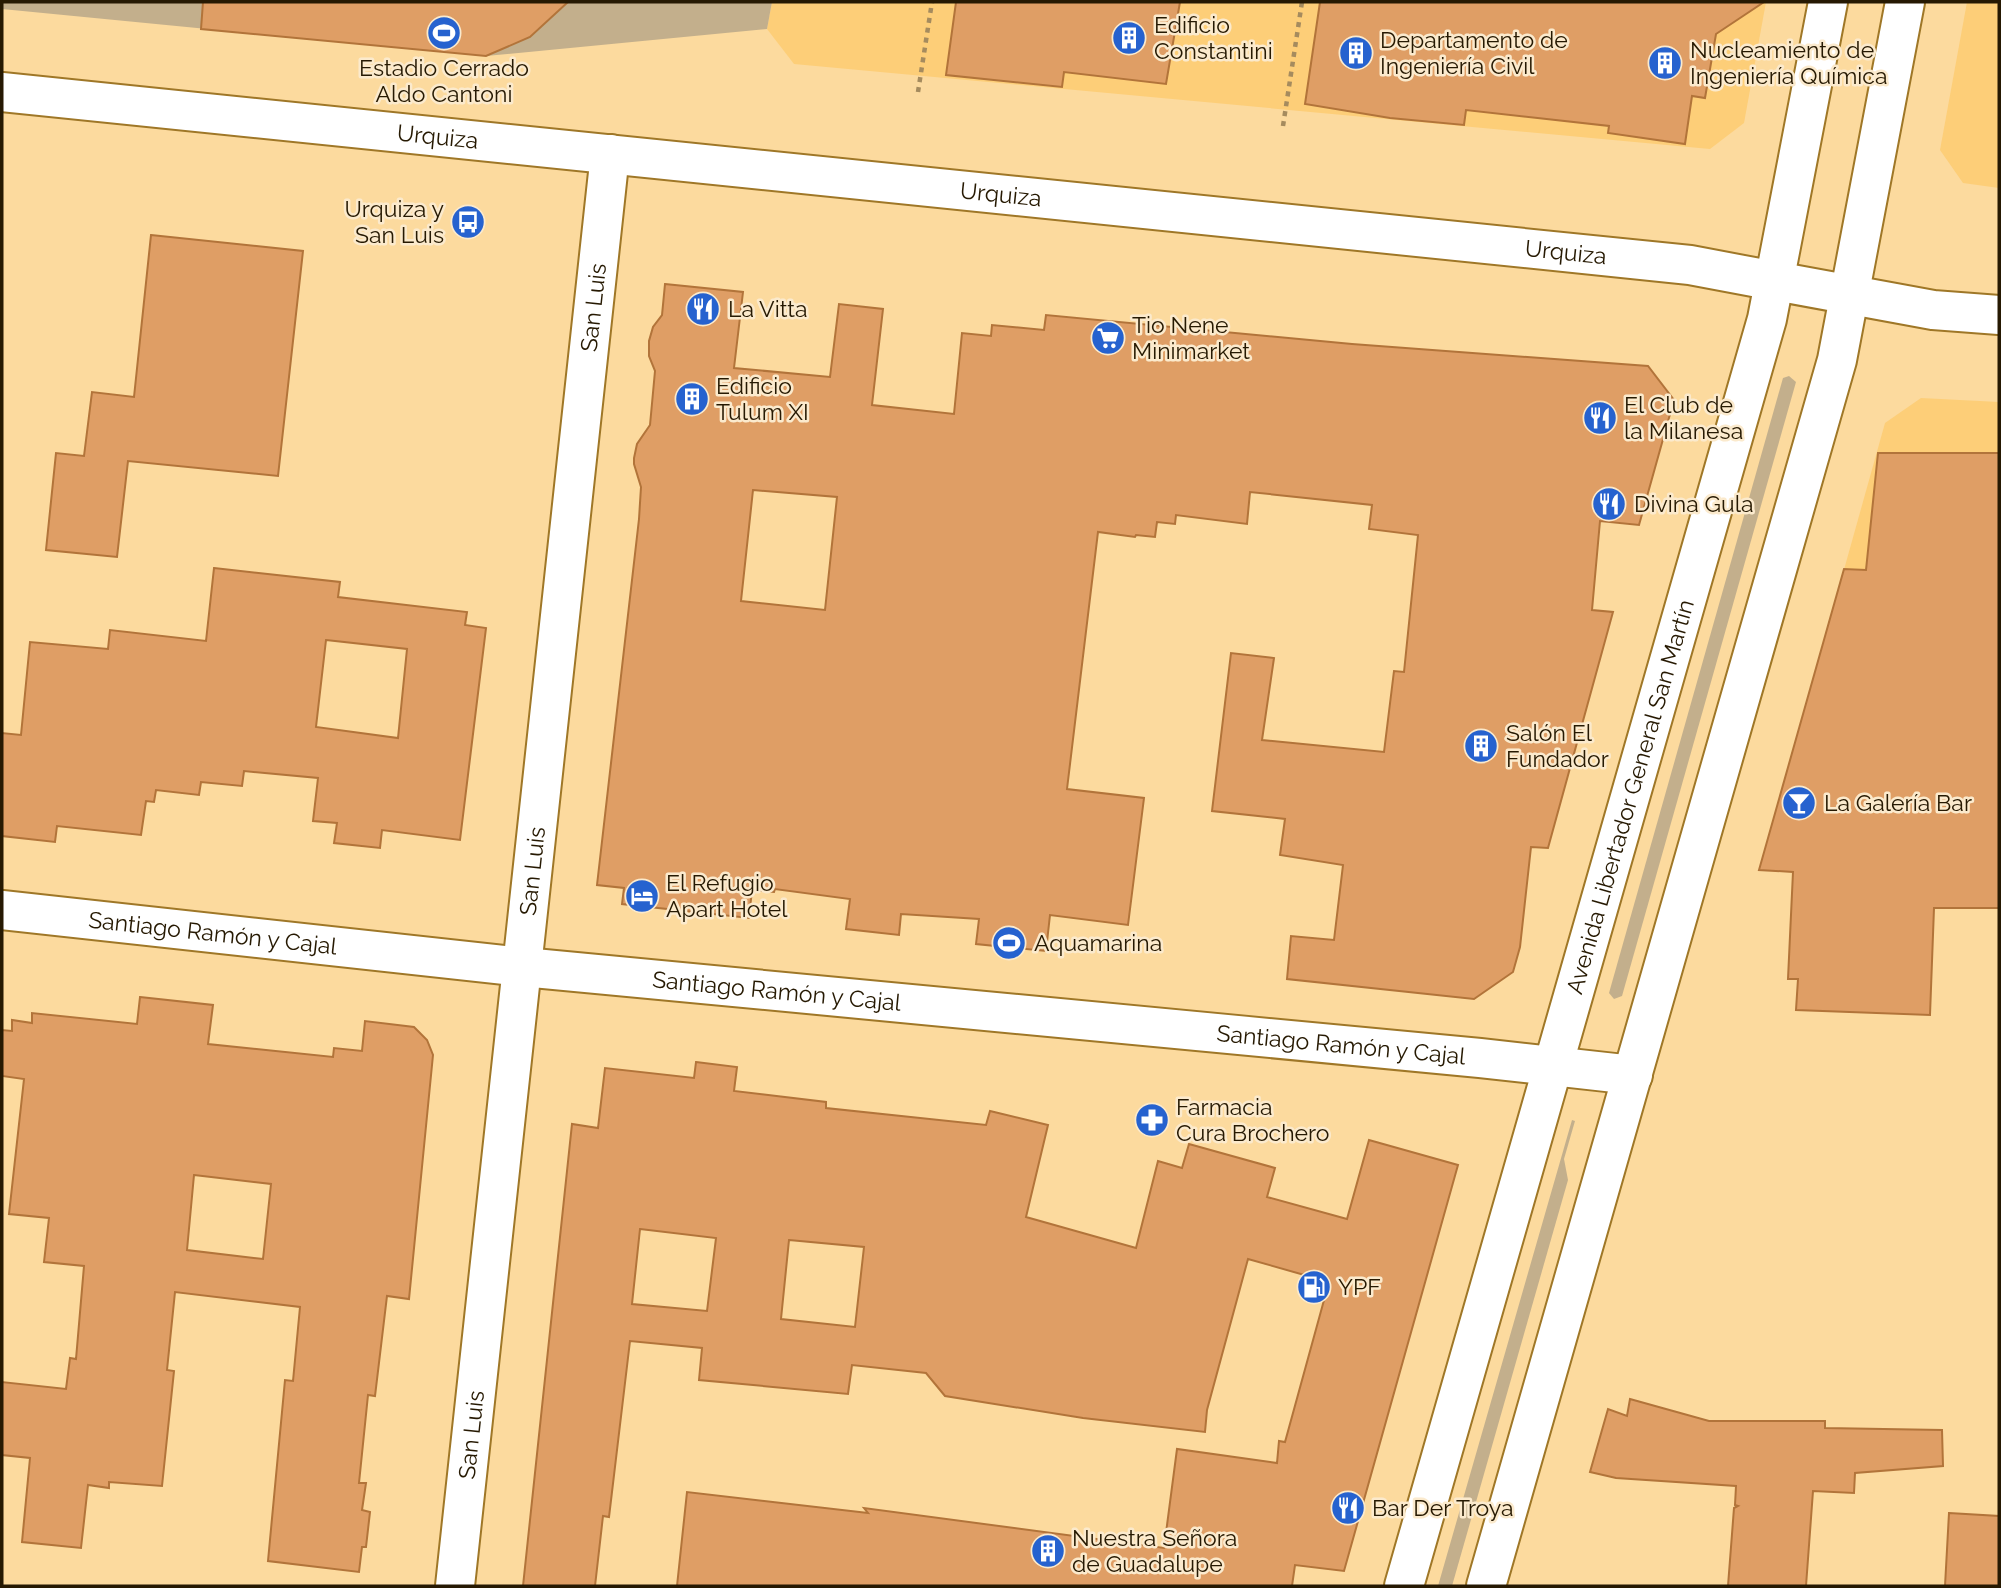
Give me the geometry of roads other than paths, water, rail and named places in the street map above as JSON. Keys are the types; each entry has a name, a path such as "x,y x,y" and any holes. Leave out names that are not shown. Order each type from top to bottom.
{"street":[{"name":"Avenida Libertador General San Martín","path":"1404,1586 1767,319 1828,2"},
{"path":"1486,1586 1837,360 1905,2"},
{"name":"Urquiza","path":"2,92 1690,265 1933,310 1999,315"},
{"name":"San Luis","path":"454,1586 610,154"},
{"name":"Santiago Ramón y Cajal","path":"2,910 523,967 1633,1075"}],"place":[{"name":"Estadio Cerrado Aldo Cantoni","path":"444,33"},
{"name":"Edificio Constantini","path":"1129,38"},
{"name":"Departamento de Ingeniería Civil","path":"1356,53"},
{"name":"Nucleamiento de Ingeniería Química","path":"1665,63"},
{"name":"Urquiza y San Luis","path":"468,222"},
{"name":"La Vitta","path":"703,309"},
{"name":"Tio Nene Minimarket","path":"1108,338"},
{"name":"Edificio Tulum XI","path":"692,399"},
{"name":"El Club de la Milanesa","path":"1600,418"},
{"name":"Divina Gula","path":"1609,504"},
{"name":"Salón El Fundador","path":"1481,746"},
{"name":"La Galería Bar","path":"1799,803"},
{"name":"El Refugio Apart Hotel","path":"642,896"},
{"name":"Aquamarina","path":"1009,943"},
{"name":"Farmacia Cura Brochero","path":"1152,1120"},
{"name":"YPF","path":"1314,1287"},
{"name":"Bar Der Troya","path":"1348,1508"},
{"name":"Nuestra Señora de Guadalupe","path":"1048,1551"}]}
